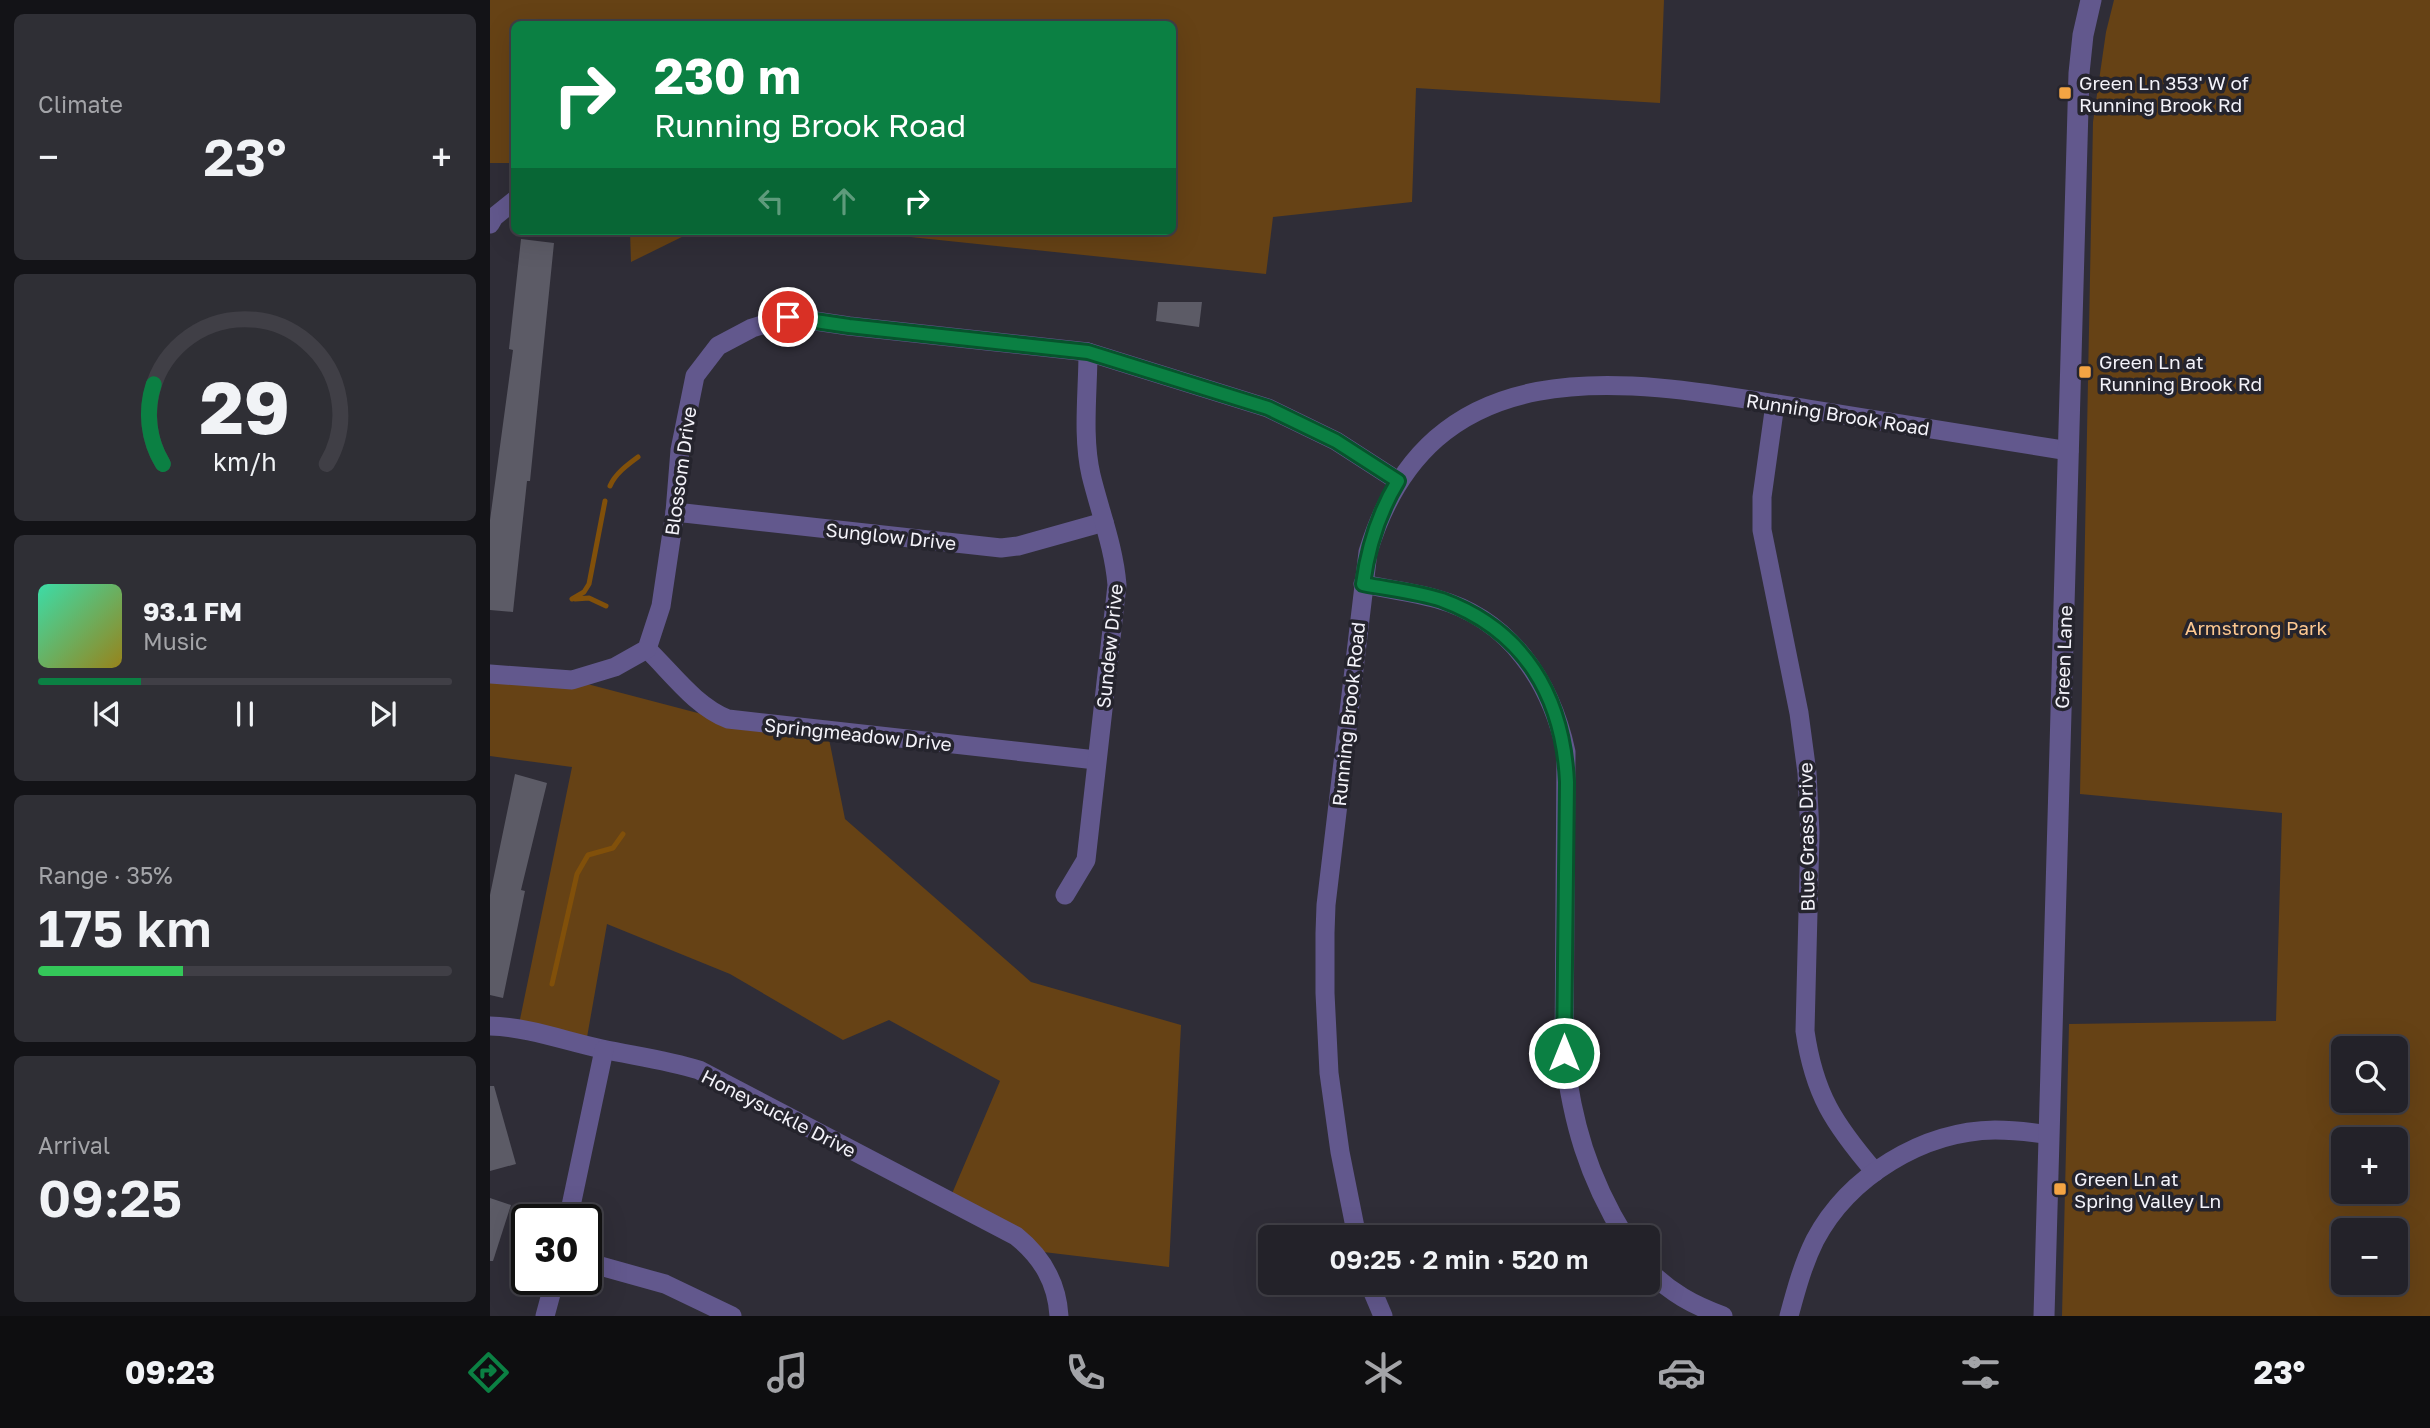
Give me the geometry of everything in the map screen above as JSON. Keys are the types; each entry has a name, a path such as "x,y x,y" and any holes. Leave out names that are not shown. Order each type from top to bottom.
{"street":[{"name":"Green Lane","path":"2044,1316 2079,73 2083,35 2091,0"},
{"path":"490,224 494,217 511,203"},
{"name":"Blossom Drive","path":"647,649 660,606 675,512 680,450 695,376 718,346 752,328 788,317 1088,352 1268,408 1336,441 1398,481"},
{"name":"Sundew Drive","path":"1065,895 1086,860 1117,585 1115,564 1087,449 1088,352"},
{"name":"Running Brook Road","path":"1355,1225 1340,1153 1329,1073 1326,905 1368,552 1376,524 1398,481 1433,441 1456,423 1509,397 1542,389 1618,386 1666,388 2068,451"},
{"name":"Blue Grass Drive","path":"1775,404 1762,497 1762,530 1799,713 1807,773 1810,833 1805,1031 1809,1061 1819,1091 1833,1119 1875,1172"},
{"name":"Sunglow Drive","path":"675,512 1000,548 1018,547 1104,522"},
{"path":"1363,584 1438,599 1465,610 1493,627 1515,646 1534,669 1560,724 1566,762 1564,1053 1568,1092 1588,1167 1617,1225"},
{"path":"490,674 572,680 615,667 647,649"},
{"name":"Springmeadow Drive","path":"647,649 701,704 728,719 1096,760"},
{"name":"Honeysuckle Drive","path":"490,1026 508,1027 699,1070 1016,1236 1031,1248 1044,1264 1059,1302 1059,1316"},
{"path":"571,1204 604,1049"},
{"path":"1788,1316 1804,1265 1816,1238 1833,1213 1875,1172 1904,1154 1964,1133 2020,1130 2049,1135"},
{"path":"602,1266 665,1284 732,1316"},
{"path":"1660,1281 1692,1304 1723,1316"},
{"path":"545,1316 551,1295"},
{"path":"1374,1295 1383,1316"}],"green space":[{"path":"490,0 1664,0 1660,103 1416,88 1412,202 1273,217 1266,274 891,235 1176,235 1176,21 511,21 511,163 490,163"},
{"name":"Armstrong Park","path":"2114,0 2430,0 2430,1316 2062,1316 2069,1024 2276,1021 2282,813 2080,794 2093,122 2106,32"},
{"path":"630,235 686,235 631,262"},
{"path":"490,676 572,680 713,717 829,739 845,819 1031,982 1181,1025 1169,1267 1035,1251 951,1196 1000,1081 889,1020 843,1040 730,974 607,924 586,1043 518,1029 572,767 490,756"}],"building":[{"path":"521,239 554,243 530,481 527,481 513,612 490,610 490,520 513,350 509,349"},
{"path":"1158,302 1202,302 1199,327 1156,321"},
{"path":"515,774 547,783 521,890 525,891 503,998 490,995 490,895"},
{"path":"490,1086 494,1086 516,1164 490,1171"},
{"path":"490,1198 511,1205 493,1261 490,1261"}],"waterway":[{"path":"610,486 618,474 638,457"},
{"path":"572,599 584,592 589,584 605,501"},
{"path":"575,599 589,598 606,606"},
{"path":"552,984 577,874 588,855 613,848 623,834"}],"place":[{"name":"Green Ln 353' W of Running Brook Rd","path":"2065,93"},
{"name":"Green Ln at Running Brook Rd","path":"2085,372"},
{"name":"Green Ln at Spring Valley Ln","path":"2060,1189"}],"route":[{"path":"788,317 1088,352 1268,408 1336,441 1398,481 1376,524 1363,584 1438,599 1465,610 1493,627 1515,646 1534,669 1560,724 1566,752 1567,782 1564,1053"}]}
